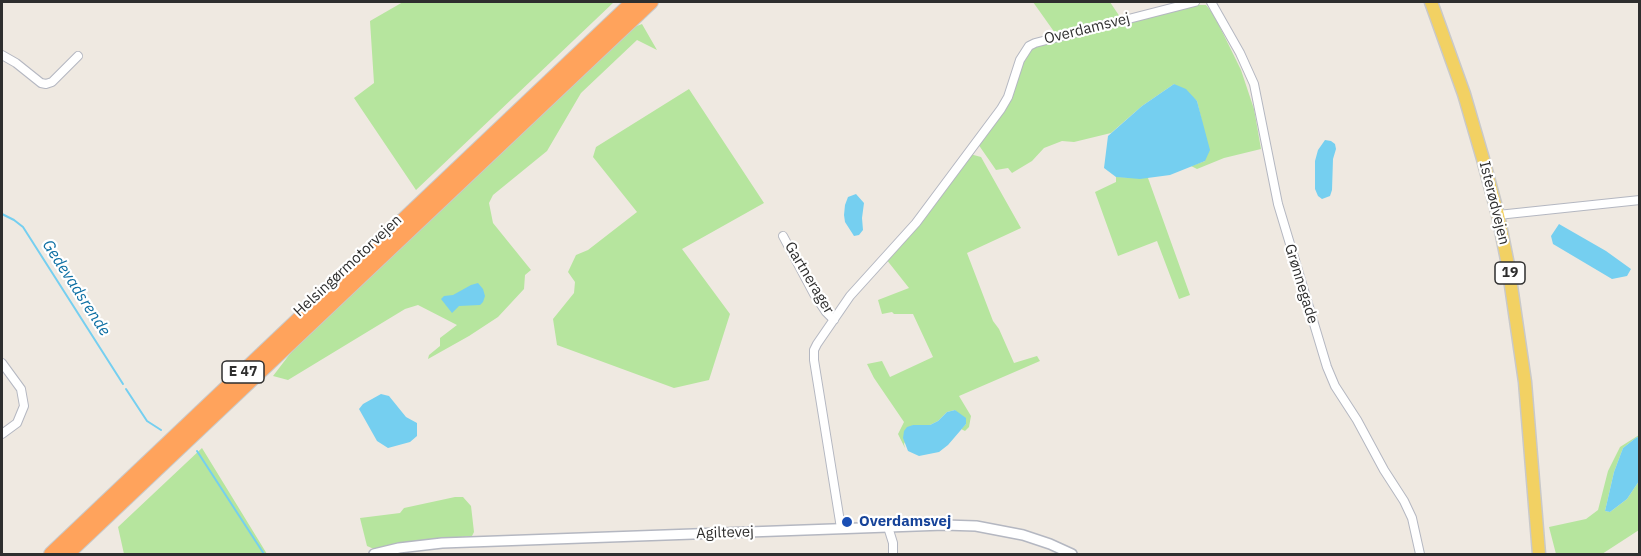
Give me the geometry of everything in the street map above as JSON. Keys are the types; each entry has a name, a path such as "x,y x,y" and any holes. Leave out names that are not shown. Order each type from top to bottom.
{"highway":[{"name":"Helsingørmotorvejen","path":"51,555 633,2"},
{"name":"Helsingørmotorvejen","path":"67,555 651,2"}],"main road":[{"name":"Isterødvejen","path":"1431,2 1464,94 1498,215 1508,265 1525,382 1539,555"}],"street":[{"name":"Overdamsvej","path":"841,528 814,356 817,344 860,284 916,223 1000,109 1008,97 1020,60 1029,46 1195,2"},
{"name":"Grønnegade","path":"1211,2 1231,36 1254,84 1278,204 1327,367 1335,386 1404,501 1412,518 1420,555"},
{"path":"2,55 41,83 46,84 52,82 78,56"},
{"path":"1498,215 1640,200"},
{"name":"Gartnerager","path":"783,236 814,294 834,320"},
{"path":"2,363 21,389 24,406 16,423 2,434"},
{"name":"Agiltevej","path":"374,555 399,548 442,543 841,528 976,526 1023,535 1050,544 1072,555"},
{"path":"888,527 893,543 893,555"}],"green space":[{"path":"403,2 614,2 416,190 354,98 374,83 370,21"},
{"path":"1033,2 1110,2 1120,17 1055,33"},
{"path":"1198,5 1206,5 1214,15 1241,70 1254,109 1261,149 1224,158 1197,169 1191,166 1205,161 1202,122 1197,101 1174,84 1142,106 1111,133 1074,142 1062,141 1044,148 1032,161 1012,173 1008,168 996,170 978,144 1030,49 1036,45"},
{"path":"642,24 657,50 637,40 581,93 547,151 493,195 489,203 493,223 531,270 525,275 524,289 498,317 428,359 429,355 440,346 440,338 457,325 418,305 405,309 288,380 273,376 296,346 634,27"},
{"path":"689,89 764,203 682,249 730,314 709,380 674,388 557,345 553,319 574,293 575,282 568,272 576,255 588,250 637,212 593,157 596,147"},
{"path":"970,154 981,157 1021,228 967,253 993,321 1014,363 1037,356 1040,361 959,396 971,416 969,427 965,431 961,429 966,424 955,410 947,412 930,425 913,425 904,444 905,448 898,434 904,422 867,364 882,361 890,377 933,357 913,314 894,314 892,312 882,314 878,300 909,288 886,259"},
{"path":"1116,177 1148,178 1190,295 1179,299 1157,241 1118,256 1095,192 1116,182"},
{"path":"1639,435 1639,438 1637,437 1623,448 1614,472 1605,511 1610,512 1627,499 1639,481 1639,530 1602,554 1556,554 1549,527 1586,519 1598,510 1608,471 1620,447"},
{"path":"202,448 267,554 124,554 118,527"},
{"path":"463,497 471,506 474,532 472,536 405,542 374,549 367,546 360,518 400,513 404,508"}],"water":[{"path":"1174,84 1186,89 1197,101 1210,150 1205,161 1170,175 1140,179 1116,177 1104,168 1108,136 1142,106"},
{"path":"1325,140 1335,144 1336,149 1333,159 1332,190 1330,196 1322,199 1315,189 1315,161 1318,150"},
{"path":"856,194 864,203 863,230 859,235 854,236 845,222 844,215 848,197"},
{"path":"1559,224 1606,251 1631,269 1627,276 1612,279 1553,244 1551,236"},
{"path":"478,283 485,296 480,305 459,306 452,313 441,299 444,296 453,295"},
{"path":"381,394 389,396 406,417 417,423 417,436 410,442 388,448 377,441 359,409 363,404"},
{"path":"955,410 966,418 966,424 948,445 939,452 919,456 908,451 903,438 907,427 930,425 947,412"},
{"path":"1637,437 1639,438 1639,481 1627,499 1610,512 1605,511 1614,472 1623,448"}],"waterway":[{"name":"Gedevadsrende","path":"2,214 23,227 123,384"},
{"name":"Gedevadsrende","path":"126,389 147,421 161,430"},
{"name":"Gedevadsrende","path":"197,451 264,554"}],"place":[{"name":"Overdamsvej","path":"847,522"}]}
